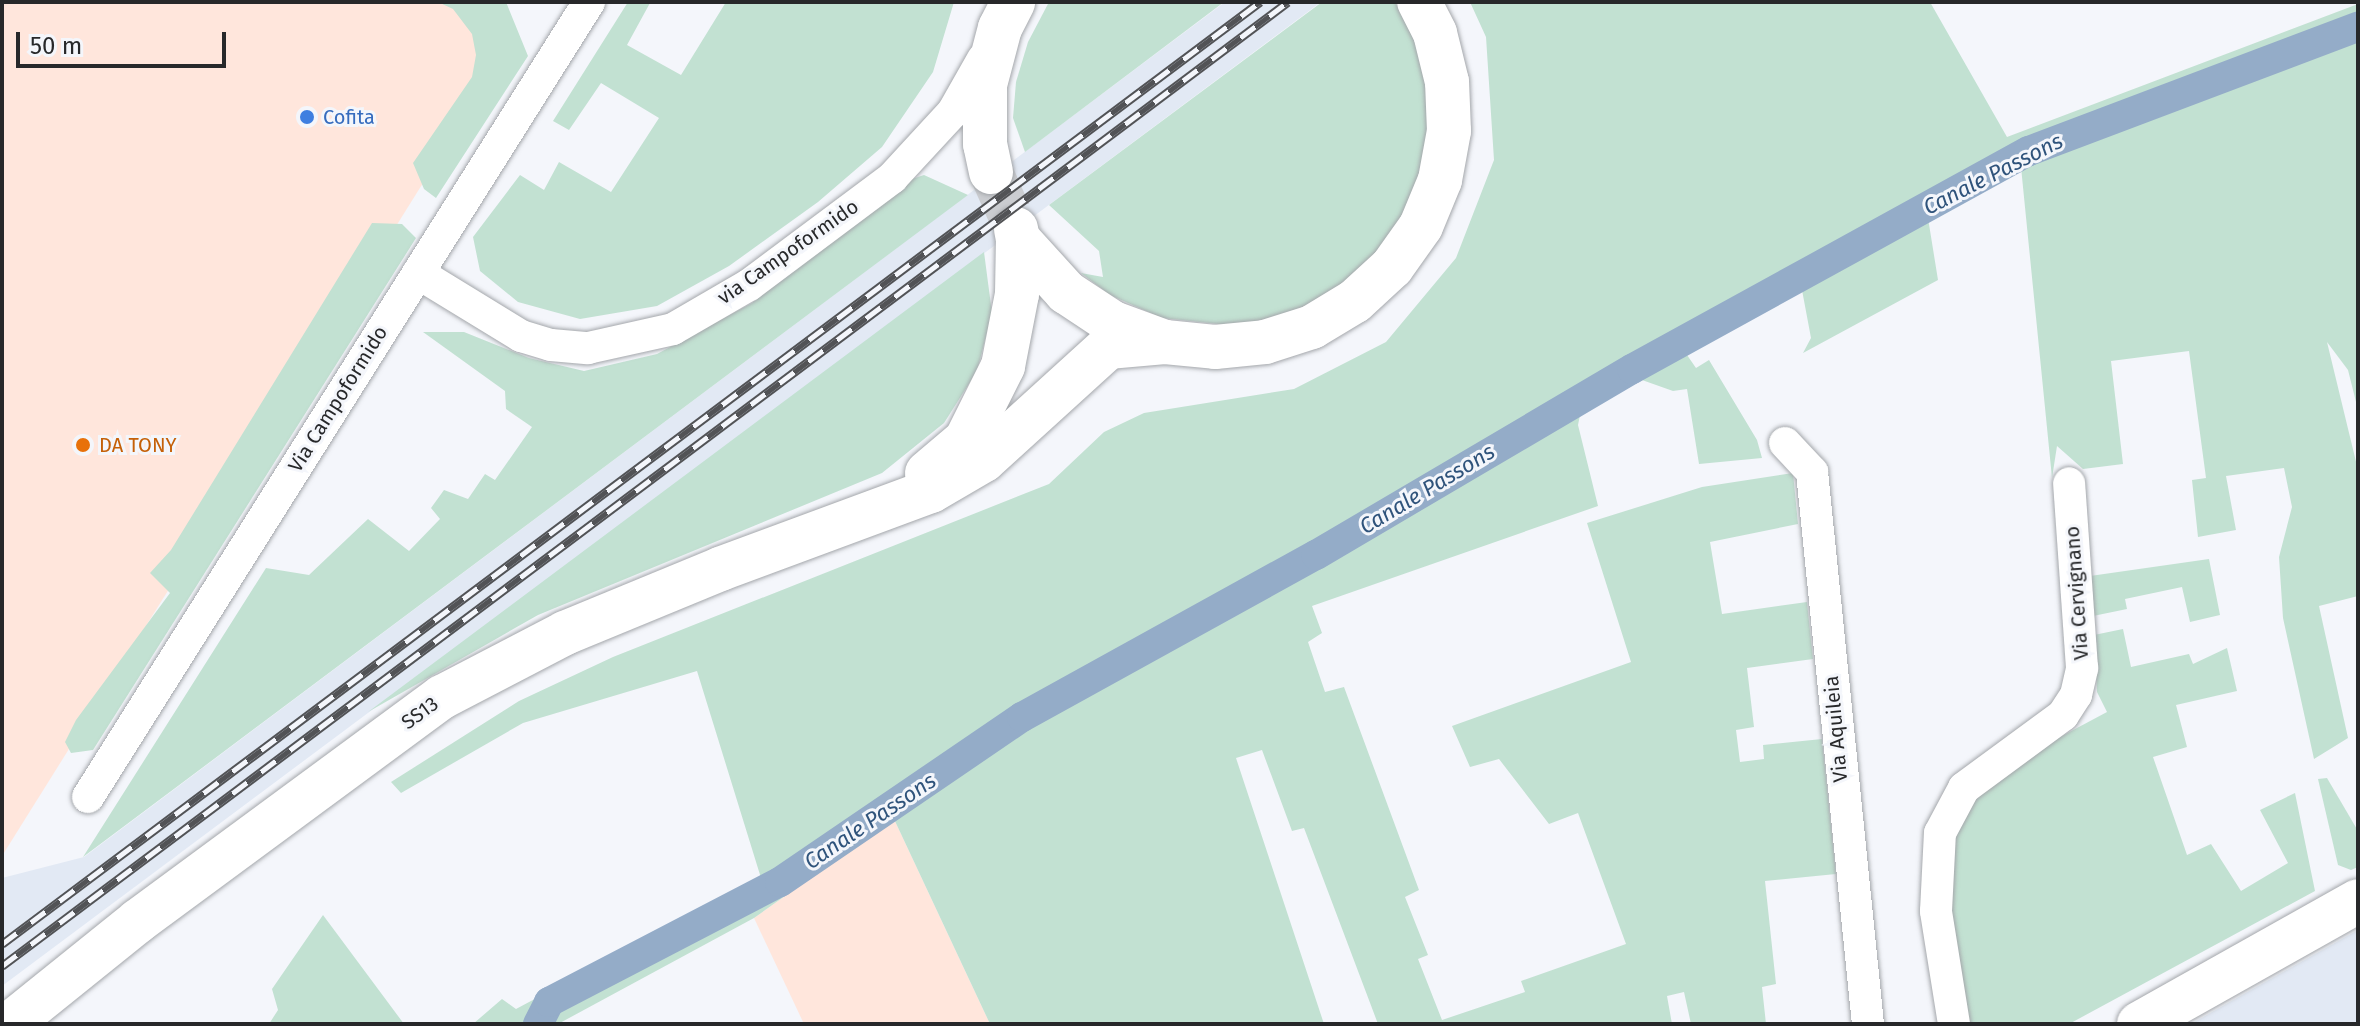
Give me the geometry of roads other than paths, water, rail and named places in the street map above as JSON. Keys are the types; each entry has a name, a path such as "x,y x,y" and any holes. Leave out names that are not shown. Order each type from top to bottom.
{"main road":[{"name":"SS13","path":"10,1024 150,912 442,697 565,633 931,491 984,460 1047,405 1074,373 1108,347 1165,342 1240,345 1312,327 1355,301 1392,267 1421,226 1440,180 1449,131 1447,82 1435,33 1419,2"},
{"path":"991,172 985,144 985,85 1007,15"},
{"name":"SS13","path":"889,506 966,440 984,409 1003,366 1012,325 1017,234 1066,292 1113,323 1165,342"},
{"path":"2139,1024 2358,901"}],"street":[{"name":"Via Campoformido","path":"88,797 589,2"},
{"name":"via Campoformido","path":"418,273 521,336 588,348 632,343 673,329 749,285 892,178 953,112 1007,15"},
{"name":"Via Aquileia","path":"1785,443 1812,472 1868,1024"},
{"name":"Via Cervignano","path":"1954,1024 1936,911 1940,833 1964,788 2063,715 2076,695 2082,668 2069,483"}],"waterway":[{"name":"Canale Passons","path":"538,1024 549,1002 780,882 1022,717 1316,555 1632,369 2029,151 2358,27"}],"tunnel":[{"path":"991,172 1016,229"}],"railway":[{"path":"2,944 1260,2"},
{"path":"2,966 1288,2"}],"place":[{"name":"Cofita","path":"307,117"},
{"name":"DA TONY","path":"83,445"}]}
